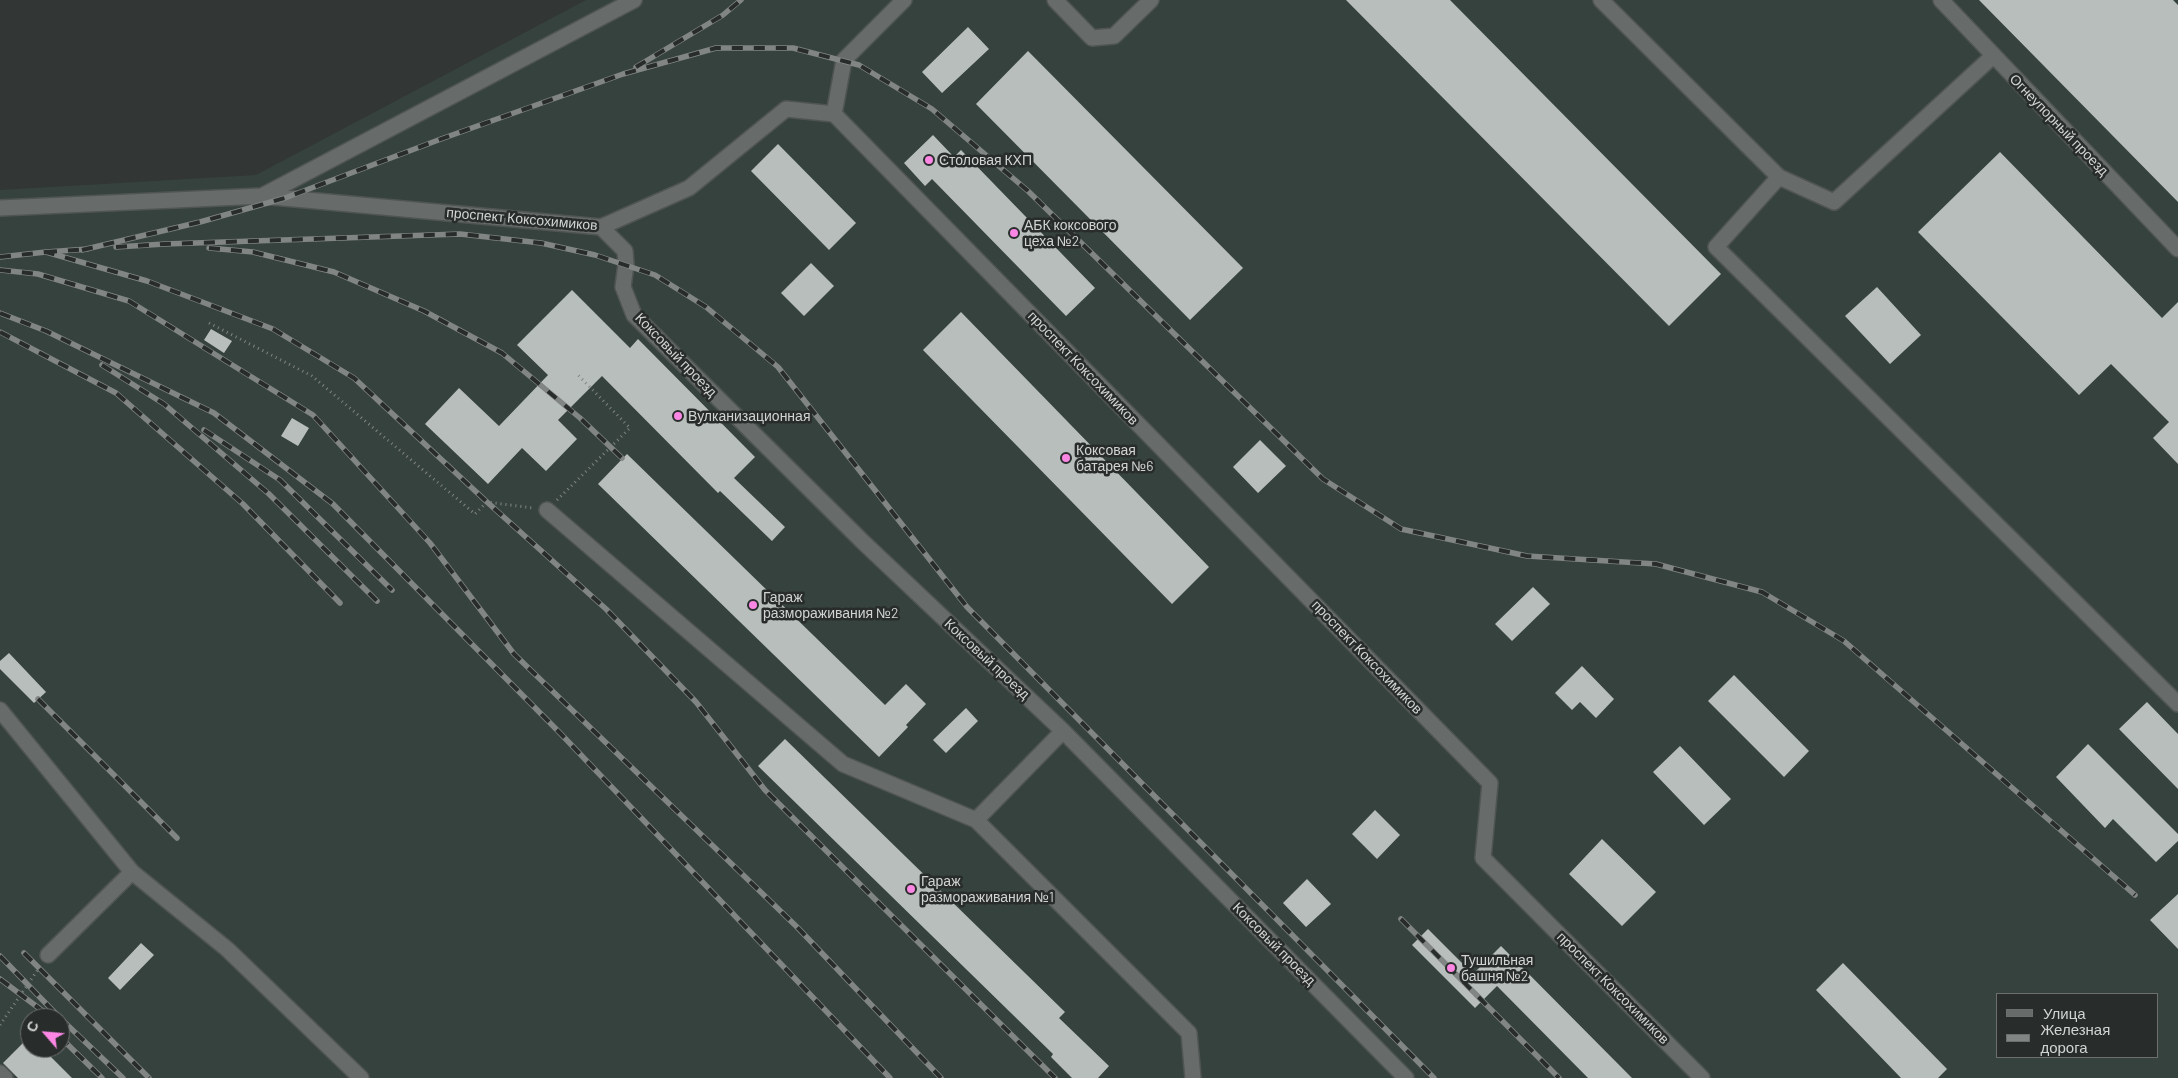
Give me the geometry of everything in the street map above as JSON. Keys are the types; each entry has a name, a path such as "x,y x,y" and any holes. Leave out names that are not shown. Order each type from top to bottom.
{"street":[{"path":"262,196 634,0"},
{"path":"834,114 844,60 904,0"},
{"path":"1055,0 1092,38 1114,36 1151,0"},
{"path":"1601,0 1779,177 1834,202 1993,56"},
{"name":"Огнеупорный проезд","path":"1941,0 2178,249"},
{"name":"проспект Коксохимиков","path":"0,208 262,196 601,227 689,188 786,109 834,114 1490,783 1484,858 1702,1078"},
{"path":"1779,177 1716,247 2178,704"},
{"name":"Коксовый проезд","path":"601,227 625,251 626,264 623,287 634,315 863,542 1062,731 1406,1078"},
{"path":"547,510 843,764 976,820 1189,1033 1193,1078"},
{"path":"0,710 132,872 227,949 361,1078"},
{"path":"976,820 1062,731"},
{"path":"48,955 132,872"},
{"path":"0,1073 5,1078"}],"path":[{"path":"209,323 312,376 475,514 487,502 547,510 630,428 576,373"},
{"path":"0,1025 48,955"}],"shaded area":[{"path":"586,0 2178,0 2178,1078 0,1078 0,190 256,175"}],"building":[{"path":"1346,0 1450,0 1721,274 1669,326"},
{"path":"1979,0 2173,0 2178,5 2178,202"},
{"path":"968,27 989,49 942,93 922,72"},
{"path":"1028,51 1243,268 1190,320 976,104"},
{"name":"АБК коксового цеха №2","path":"933,135 954,157 961,150 1095,288 1066,316 932,179 925,186 904,163"},
{"path":"778,144 856,223 829,250 751,171"},
{"path":"2000,152 2162,318 2178,302 2178,464 2153,438 2169,422 2111,364 2079,395 1918,232"},
{"path":"811,263 834,286 804,316 781,293"},
{"path":"1877,287 1921,335 1890,364 1845,316"},
{"path":"572,290 630,348 638,339 755,457 734,478 785,527 772,541 720,491 718,493 602,376 558,420 577,439 546,471 522,448 488,484 425,424 459,388 499,426 548,375 517,345"},
{"name":"Коксовая батарея №6","path":"961,312 1209,567 1172,604 923,350"},
{"path":"211,329 232,341 224,353 204,340"},
{"path":"292,418 309,428 298,446 281,436"},
{"path":"1260,440 1286,466 1258,493 1233,467"},
{"name":"Гараж размораживания №2","path":"627,454 885,705 906,684 926,704 906,725 908,727 879,757 598,484"},
{"path":"1533,587 1550,604 1512,641 1495,624"},
{"path":"9,653 46,692 34,703 0,669 0,661"},
{"path":"1582,666 1614,699 1596,718 1580,702 1572,710 1555,693"},
{"path":"1734,675 1809,751 1784,777 1708,701"},
{"path":"2147,702 2178,734 2178,789 2119,729"},
{"path":"966,708 978,721 946,753 933,740"},
{"name":"Гараж размораживания №1","path":"785,739 1065,1012 1059,1018 1109,1066 1098,1078 1072,1078 1051,1057 1053,1054 758,766"},
{"path":"2088,744 2178,834 2178,841 2156,862 2113,819 2105,828 2056,777"},
{"path":"1680,746 1731,799 1704,825 1653,772"},
{"path":"1375,810 1400,835 1377,859 1352,834"},
{"path":"1602,839 1656,892 1622,926 1569,874"},
{"path":"1307,879 1331,904 1306,927 1283,903"},
{"path":"2178,894 2178,949 2150,920"},
{"path":"1428,929 1473,974 1501,946 1632,1078 1588,1078 1497,986 1475,1008 1412,945"},
{"path":"141,943 154,955 120,990 108,978"},
{"path":"1843,963 1947,1069 1938,1078 1901,1078 1816,990"},
{"path":"20,1046 20,1058 52,1058 72,1078 18,1078 3,1063"}],"railway":[{"path":"636,67 723,15 741,0"},
{"path":"82,250 200,222 285,198 441,139 623,74 716,48 793,48 859,65 932,109 1028,191 1323,479 1401,529 1527,556 1656,564 1762,592 1844,641 2135,895"},
{"path":"116,247 460,234 541,243 595,255 655,275 706,307 778,367 967,607 1434,1078"},
{"path":"209,248 253,252 334,272 424,311 502,353 580,418 622,458"},
{"path":"46,252 88,249"},
{"path":"0,257 46,252 147,281 273,329 354,378 487,502 606,609 696,702 765,790 1055,1078"},
{"path":"0,270 38,274 129,301 313,415 430,543 514,654 797,927 941,1078"},
{"path":"0,313 46,331 214,413 333,504 559,732 890,1078"},
{"path":"0,332 116,393 243,504 340,603"},
{"path":"102,365 164,404 269,494 377,601"},
{"path":"204,430 280,480 392,590"},
{"path":"38,699 177,838"},
{"path":"1401,919 1559,1078"},
{"path":"24,953 149,1078"},
{"path":"0,956 50,1008"},
{"path":"0,979 39,1008"},
{"path":"70,1028 123,1078"},
{"path":"70,1047 102,1078"}],"place":[{"name":"Столовая КХП","path":"929,160"},
{"name":"АБК коксового цеха №2","path":"1014,233"},
{"name":"Вулканизационная","path":"678,416"},
{"name":"Коксовая батарея №6","path":"1066,458"},
{"name":"Гараж размораживания №2","path":"753,605"},
{"name":"Гараж размораживания №1","path":"911,889"},
{"name":"Тушильная башня №2","path":"1451,968"}]}
